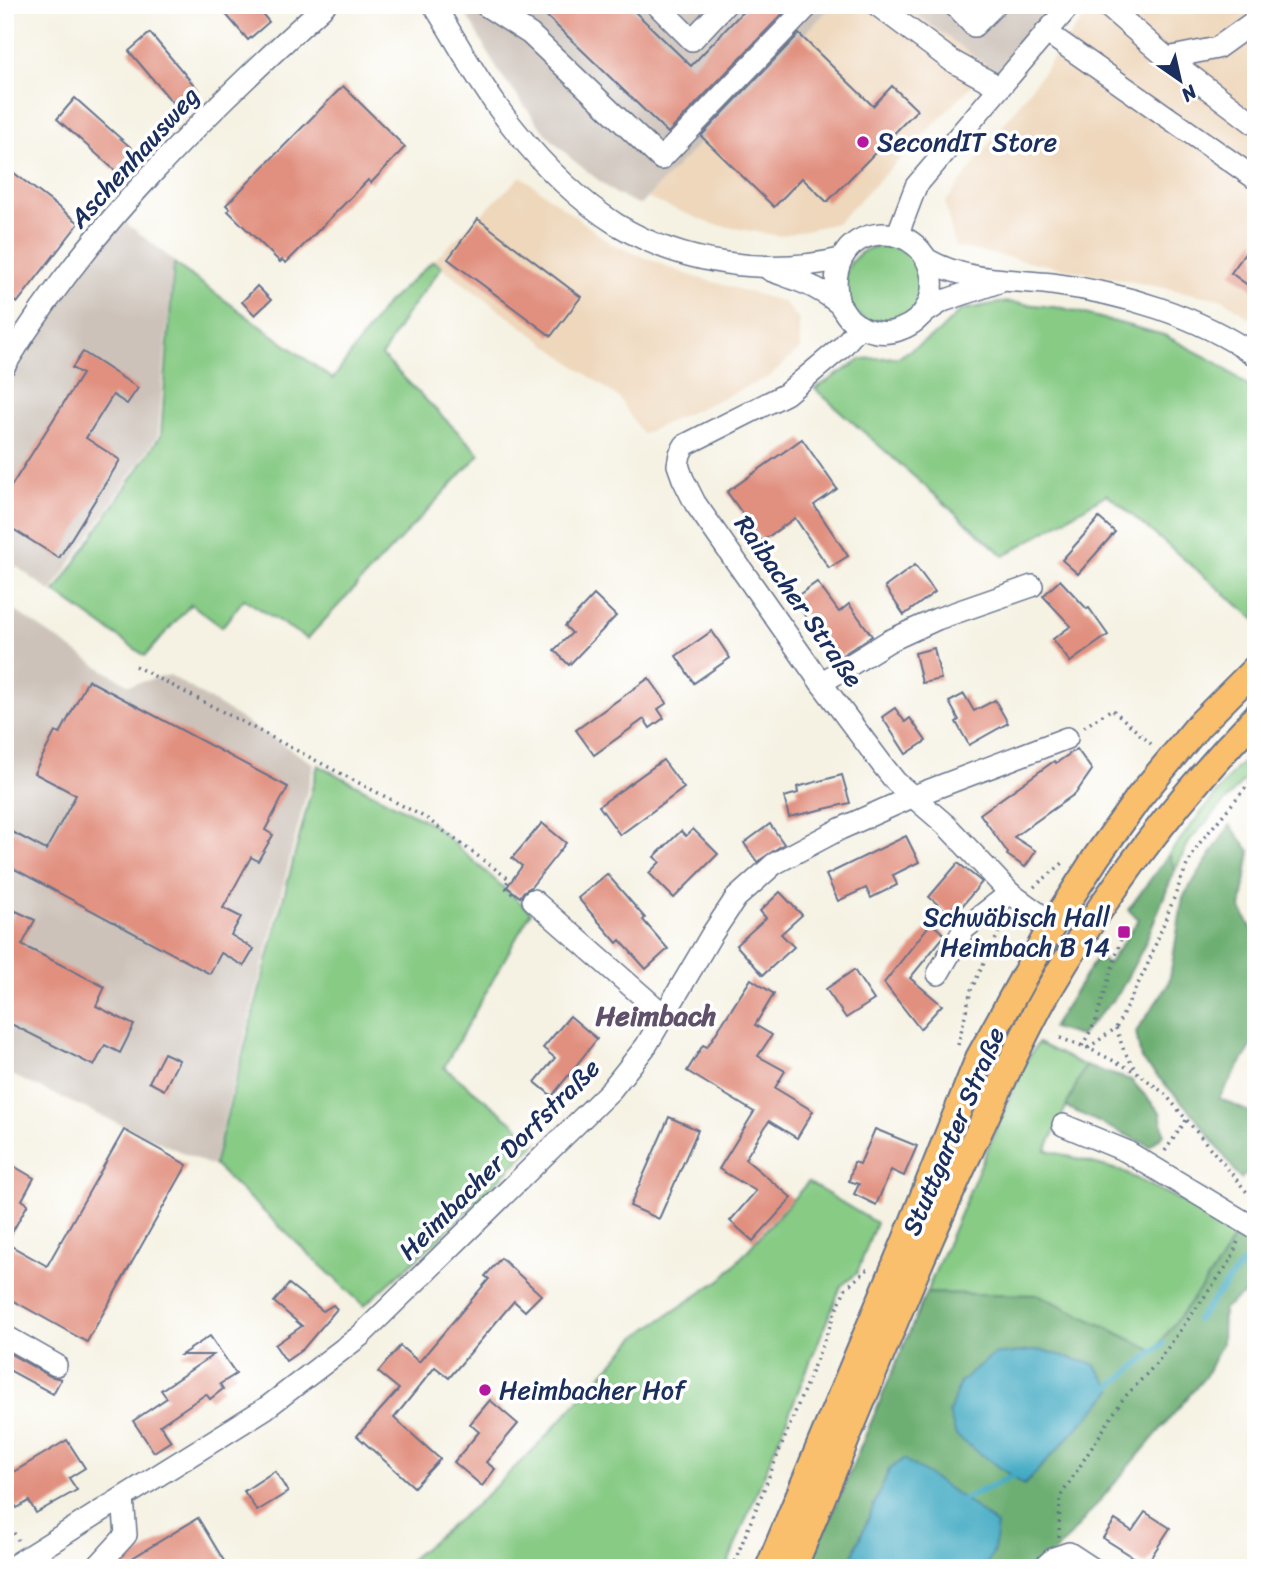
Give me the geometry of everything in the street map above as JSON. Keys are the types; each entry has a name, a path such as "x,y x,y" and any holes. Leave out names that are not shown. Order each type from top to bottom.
{"main road":[{"name":"Stuttgarter Straße","path":"769,1568 906,1241 965,1087 992,1033 1054,924 1097,856 1140,796 1199,725 1256,668"},
{"name":"Stuttgarter Straße","path":"793,1568 946,1201 1044,998 1077,942 1126,872 1181,800 1256,717"}],"street":[{"name":"Aschenhausweg","path":"5,365 43,306 97,237 172,150 325,5"},
{"path":"433,5 513,128 553,173 615,223 656,244 702,259 762,267 820,264 841,259"},
{"path":"485,5 530,34 661,159 809,5"},
{"path":"657,5 692,40 725,5"},
{"path":"877,5 941,53 999,88"},
{"path":"954,5 974,26 995,5"},
{"path":"897,236 916,186 1070,5"},
{"path":"1106,5 1167,58 1256,125"},
{"path":"1167,58 1216,48 1256,20"},
{"path":"1046,32 1256,179"},
{"path":"921,316 927,308 933,289 928,260 915,244 897,236 878,234 853,245 841,259 835,274 835,289 839,304 851,321 872,331 899,331 911,325 943,301 1001,281"},
{"path":"928,260 947,271 1001,281 1051,284 1147,304 1193,321 1237,343 1256,356"},
{"path":"762,267 814,288 839,304"},
{"name":"Raibacher Straße","path":"860,326 842,347 786,394 685,444 678,465 695,503 821,683 896,782 946,825 1010,892 1054,924"},
{"path":"821,683 889,640 937,619 1032,586"},
{"name":"Heimbacher Dorfstraße","path":"18,1562 267,1408 360,1336 611,1090 646,1046 736,898 774,864 840,829 914,796 1067,738"},
{"path":"938,974 964,929 1010,892"},
{"path":"533,900 665,1016"},
{"path":"1063,1125 1126,1152 1251,1225"},
{"path":"5,1336 56,1365"},
{"path":"96,1568 126,1535 123,1498"},
{"path":"1051,1562 1069,1553 1093,1568"}],"path":[{"path":"135,666 426,818 509,879 505,887 522,902 533,900"},
{"path":"1067,738 1112,709 1152,745"},
{"path":"1088,1048 1116,1028 1147,966 1187,865 1198,845 1256,775"},
{"path":"957,1047 971,990 1006,918"},
{"path":"1082,1046 1095,1023 1122,936"},
{"path":"1116,1028 1124,1051 1138,1073"},
{"path":"1060,1038 1088,1048 1138,1073 1165,1094 1256,1203"},
{"path":"1153,1167 1187,1119"},
{"path":"1051,1562 1060,1497 1123,1399 1156,1364 1231,1260 1251,1225"},
{"path":"732,1568 845,1289 872,1264"},
{"path":"5,1509 11,1518 8,1523 18,1562"}],"shaded area":[{"path":"461,5 833,5 640,205 616,194 574,161 545,133 499,72"},
{"path":"833,5 903,5 990,67 837,223 779,236 712,224 647,198"},
{"path":"903,5 1059,5 999,74"},
{"path":"1093,5 1256,5 1256,323 1225,300 955,247 945,203"},
{"path":"521,176 613,245 689,275 784,302 799,320 800,349 769,377 642,434 619,398 433,261"},
{"path":"121,219 173,260 158,435 51,592 5,558 5,382 61,293"},
{"path":"5,604 129,685 170,675 314,764 212,1166 5,1072"}],"green space":[{"path":"883,246 898,249 910,258 919,270 922,285 919,300 910,312 898,321 883,324 868,321 856,312 847,300 844,285 847,270 856,258 868,249"},
{"path":"433,261 442,267 405,316 382,356 480,454 307,639 244,599 222,627 191,604 145,656 55,592 161,435 174,263 333,379 387,303"},
{"path":"1005,302 1063,308 1164,335 1216,362 1256,392 1256,620 1107,494 1004,556 815,389 862,359 899,357 939,332 961,310"},
{"path":"1256,749 1256,767 1190,840 1175,870 1169,854 1234,771"},
{"path":"318,765 432,824 531,912 444,1067 537,1142 443,1235 364,1306 214,1165"},
{"path":"1230,825 1250,851 1241,909 1256,936 1256,1039 1219,1098 1251,1113 1256,1120 1256,1163 1241,1179 1194,1115 1141,1059 1136,1032 1169,983 1183,897"},
{"path":"1169,854 1175,870 1143,948 1119,993 1080,1036 1052,1028 1097,957 1108,964 1139,919 1128,910"},
{"path":"1038,1043 1085,1066 1046,1150 1121,1171 1238,1229 1221,1261 1155,1351 1039,1295 926,1293 1023,1066"},
{"path":"1085,1066 1131,1080 1160,1112 1164,1134 1150,1146 1066,1107"},
{"path":"808,1182 876,1223 857,1273 841,1286 726,1568 400,1568 478,1503 538,1445 637,1336 724,1277"},
{"path":"1238,1229 1256,1242 1256,1297 1243,1295 1223,1309 1222,1343 1205,1377 1065,1542 1037,1568 985,1568 994,1551 889,1470 847,1568 809,1568 926,1293 1039,1295 1154,1351 1221,1261","holes":["1042,1350 1095,1365 1113,1390 1024,1485 1013,1476 960,1382 993,1355"]}],"water":[{"path":"1042,1350 1095,1365 1113,1390 1024,1485 956,1436 949,1413 960,1382 993,1355"},
{"path":"904,1459 964,1499 997,1525 994,1551 985,1568 847,1568 889,1470"}],"building":[{"path":"218,5 255,5 269,22 248,40"},
{"path":"535,5 628,5 691,66 749,5 791,5 668,133"},
{"path":"150,33 199,91 178,109 129,51"},
{"path":"799,34 873,106 892,86 917,110 827,202 802,178 774,207 701,136"},
{"path":"343,86 405,147 371,183 368,180 286,263 282,260 280,262 228,211 230,209 226,205"},
{"path":"75,98 137,153 119,174 57,119"},
{"path":"14,173 79,223 17,303 5,294 5,184"},
{"path":"478,219 581,297 551,336 448,259"},
{"path":"1256,238 1256,291 1231,273"},
{"path":"257,286 271,300 255,315 242,302"},
{"path":"83,352 138,388 127,404 113,395 86,438 120,460 59,558 5,524 5,496 82,374 72,368"},
{"path":"802,439 837,489 814,505 848,556 829,568 795,518 762,541 727,492"},
{"path":"1099,518 1115,532 1078,574 1062,560"},
{"path":"915,565 935,592 904,615 885,587"},
{"path":"1060,580 1087,609 1089,608 1108,635 1070,662 1053,639 1071,626 1043,596"},
{"path":"817,582 839,612 849,604 872,636 836,659 793,599"},
{"path":"594,595 616,616 569,665 554,650 572,633 565,626"},
{"path":"712,631 730,658 694,683 676,656"},
{"path":"934,648 941,679 922,683 915,653"},
{"path":"649,678 667,703 658,709 664,718 650,728 644,719 594,755 576,730"},
{"path":"88,680 288,787 265,830 273,835 258,861 251,857 223,908 241,917 231,935 254,949 244,966 221,953 210,974 5,864 5,828 46,850 76,795 34,773 55,732 60,734"},
{"path":"964,694 974,711 995,700 1008,723 969,745 949,702"},
{"path":"895,708 905,722 910,718 926,741 906,754 882,717"},
{"path":"1077,749 1092,770 1076,793 1014,837 1036,851 1025,867 1007,855 980,814 1054,761 1056,763"},
{"path":"663,760 684,788 620,835 599,806"},
{"path":"842,775 850,803 789,817 784,797 798,793 797,787"},
{"path":"542,823 566,843 520,897 507,887 522,866 512,858"},
{"path":"770,824 784,844 757,862 744,843"},
{"path":"693,829 718,854 674,898 649,873 660,862 654,857 681,831 686,836"},
{"path":"906,836 919,862 893,875 897,885 871,898 866,888 838,901 826,875"},
{"path":"958,863 982,882 953,917 929,897"},
{"path":"607,874 668,949 646,969 620,940 617,943 578,898"},
{"path":"780,892 802,915 781,934 794,947 763,975 736,945 766,918 760,911"},
{"path":"16,911 35,920 22,945 105,987 96,1006 134,1025 120,1053 105,1045 94,1066 5,1021 5,932"},
{"path":"931,923 945,935 910,978 942,1005 920,1029 884,983"},
{"path":"854,970 874,1000 846,1018 826,989"},
{"path":"751,979 774,994 755,1025 772,1035 758,1056 785,1071 775,1088 813,1111 797,1138 769,1121 745,1159 792,1198 753,1241 730,1221 756,1191 719,1169 754,1112 687,1071 703,1045 707,1047"},
{"path":"570,1016 597,1039 552,1096 535,1082 555,1058 543,1048"},
{"path":"164,1053 179,1060 164,1090 149,1082"},
{"path":"669,1117 698,1130 659,1219 630,1206"},
{"path":"875,1129 917,1146 904,1176 891,1170 876,1205 854,1194 859,1184 849,1181 854,1162 860,1164"},
{"path":"124,1130 187,1165 87,1342 5,1296 5,1161 34,1178 22,1200 28,1204 6,1243 47,1266"},
{"path":"501,1258 541,1295 525,1311 514,1301 449,1378 435,1367 394,1418 440,1459 414,1487 357,1436 399,1389 378,1372 400,1346 419,1362 489,1279 485,1276"},
{"path":"289,1284 323,1311 333,1305 337,1309 303,1349 286,1361 275,1345 302,1326 274,1302"},
{"path":"210,1336 236,1374 220,1384 223,1389 210,1399 206,1394 160,1425 171,1441 154,1452 133,1421 167,1398 161,1390 213,1355 181,1355"},
{"path":"5,1351 50,1376 61,1379 53,1394 5,1368"},
{"path":"490,1400 518,1424 486,1462 495,1469 482,1486 454,1462 479,1432 470,1424"},
{"path":"67,1440 85,1468 69,1478 77,1490 36,1513 29,1501 17,1508 5,1489 5,1477"},
{"path":"275,1471 288,1492 257,1511 244,1491"},
{"path":"1145,1512 1170,1528 1146,1565 1103,1538 1115,1520 1132,1531"},
{"path":"198,1518 224,1561 213,1568 116,1568"}],"waterway":[{"name":"Heimbach","path":"1197,1320 1242,1264"},
{"name":"Heimbach","path":"1110,1387 1163,1344"},
{"name":"Heimbach","path":"964,1499 1013,1476"}],"place":[{"name":"SecondIT Store","path":"863,142"},
{"name":"Schwäbisch Hall Heimbach B 14","path":"1124,932"},
{"name":"Heimbacher Hof","path":"485,1390"}],"district":[{"name":"Heimbach","path":"656,1015"}]}
